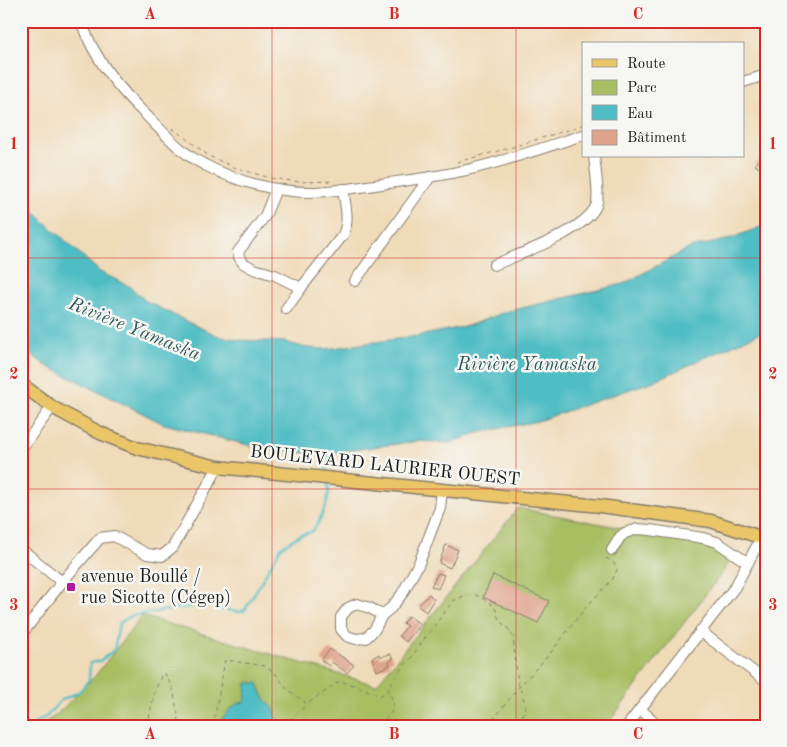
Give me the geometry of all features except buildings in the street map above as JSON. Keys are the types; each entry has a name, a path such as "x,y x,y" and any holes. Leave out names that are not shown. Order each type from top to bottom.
{"main road":[{"name":"BOULEVARD LAURIER OUEST","path":"21,384 52,407 100,433 137,448 218,467 600,506 711,521 764,539"}],"street":[{"path":"81,21 98,58 110,76 132,102 172,141 204,165 244,182 276,189 310,192 414,180 471,168 582,135"},
{"path":"744,82 766,75"},
{"path":"494,265 562,236 589,216 596,205 594,158"},
{"path":"355,280 430,176"},
{"path":"276,189 264,216 238,252 239,257 243,263 254,269 275,275 301,288"},
{"path":"286,309 346,229 347,220 343,189"},
{"path":"21,449 52,407"},
{"path":"21,636 62,582 100,538 114,536 147,554 162,556 173,547 218,467"},
{"path":"382,616 402,594 419,563 440,508 442,490"},
{"path":"608,554 620,537 625,533 638,529 703,538 718,542 748,562"},
{"path":"627,726 735,587 748,562 764,539"},
{"path":"21,549 62,582"},
{"path":"700,631 766,681"},
{"path":"640,709 659,726"}],"path":[{"path":"452,164 582,125"},
{"path":"170,126 209,156 236,168 270,178 301,182 336,181"},
{"path":"488,726 519,687 548,656 586,607 612,580 617,570 608,554"},
{"path":"284,726 307,704 340,681 380,696 388,691 402,668 451,603 459,597 474,594 492,605 502,623 508,628 513,637 516,670 525,707 520,726"},
{"path":"212,726 225,660 265,666 277,675 286,688 307,704"},
{"path":"147,726 155,691 162,674 165,674 173,689 180,726"},
{"path":"379,726 394,706 388,691"}],"green space":[{"path":"518,508 706,544 731,561 606,726 39,726 55,716 95,676 142,616 376,685"}],"water":[{"name":"Rivière Yamaska","path":"21,197 44,221 100,272 129,286 146,301 192,324 221,337 285,342 307,348 326,349 418,336 468,326 505,312 623,284 690,248 726,240 766,225 766,330 654,381 538,421 477,433 450,443 419,441 337,452 326,462 314,454 252,446 164,424 45,365 21,347"},
{"path":"247,683 258,683 263,696 274,709 276,716 273,726 218,726 233,707 245,702"}],"waterway":[{"path":"326,462 327,474"},
{"path":"34,726 35,723 47,716 61,700 79,692 89,680 90,663 100,661 114,650 119,624 130,616 200,605 239,612 245,610 281,547 300,535 311,532 317,525 326,506 329,492 328,482"}],"place":[{"name":"avenue Boullé / rue Sicotte (Cégep)","path":"71,587"}]}
